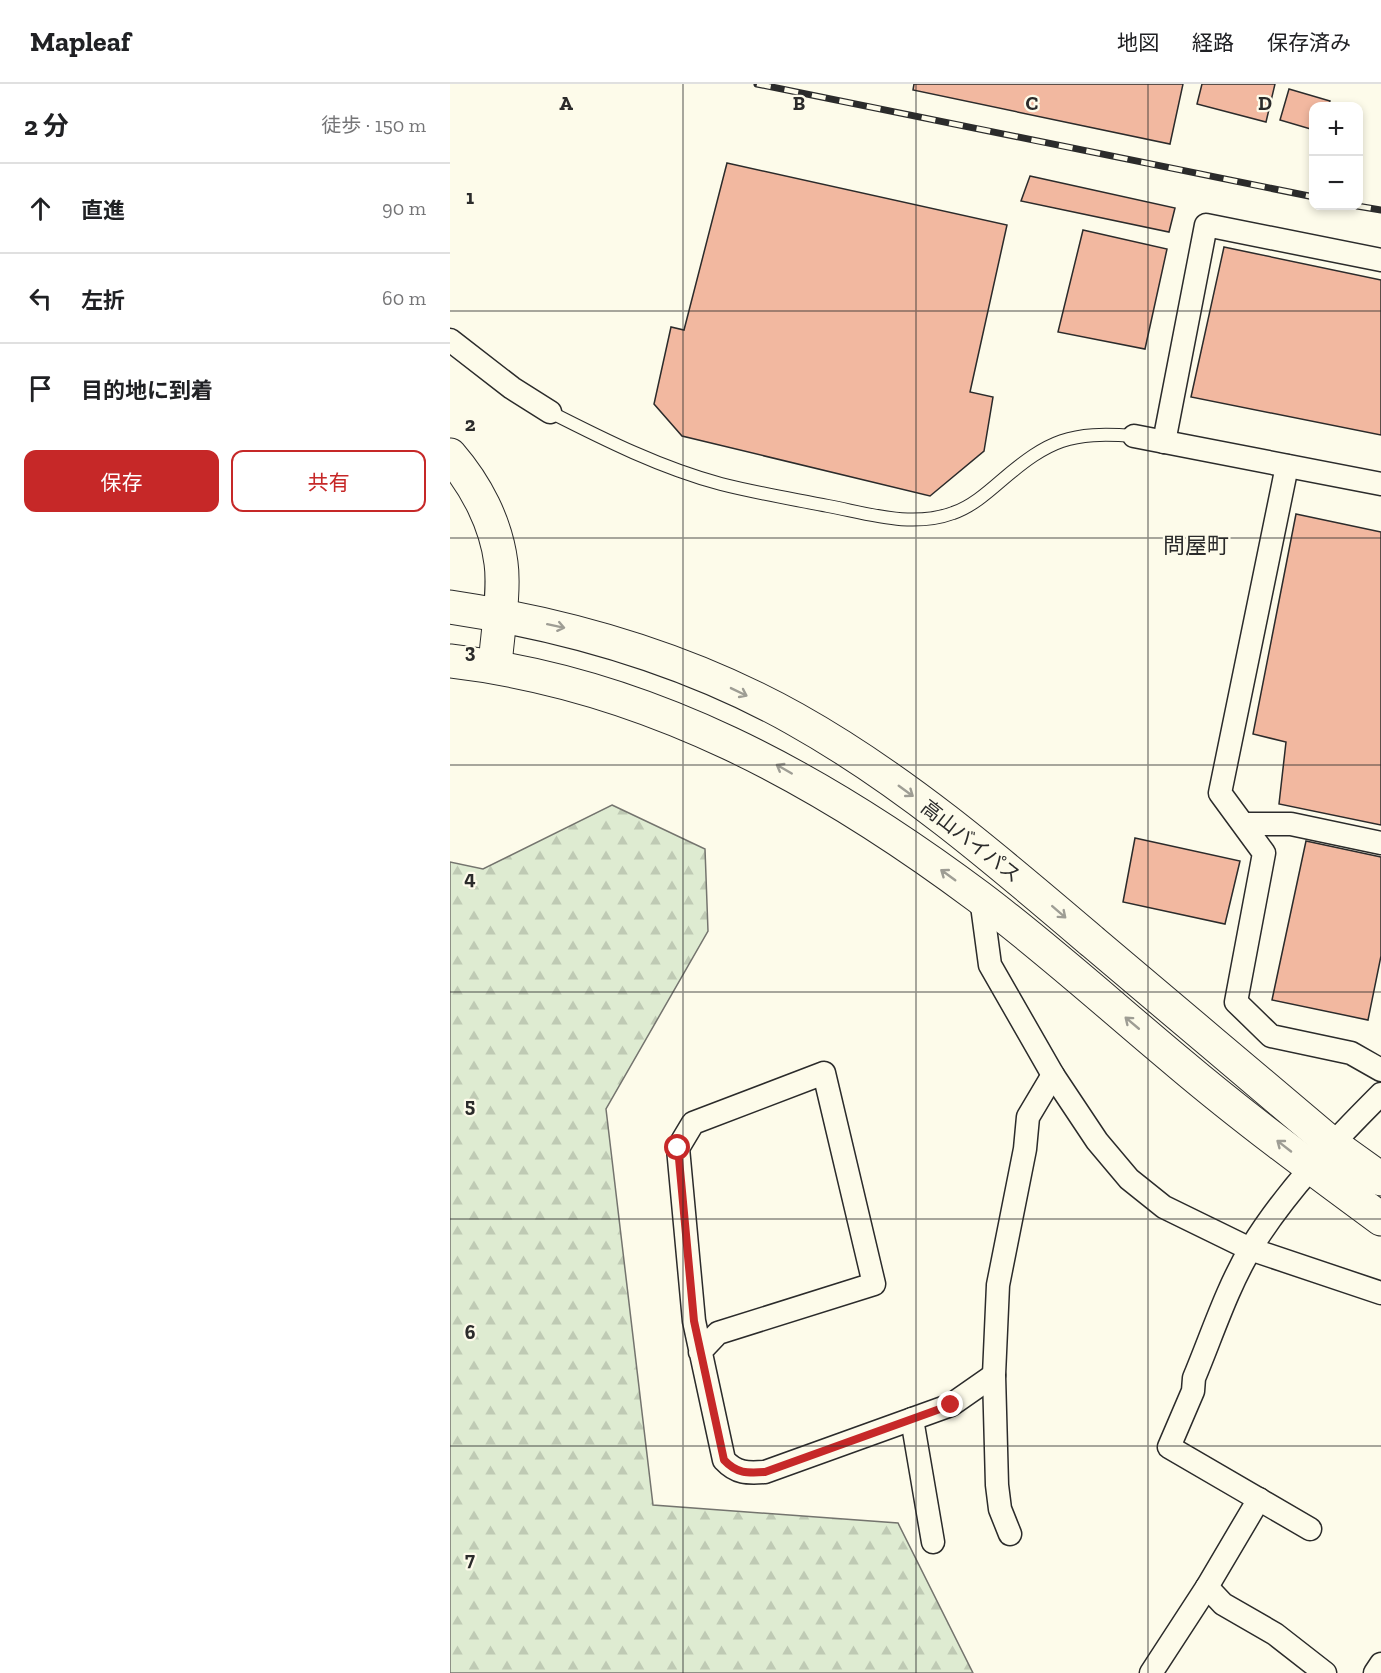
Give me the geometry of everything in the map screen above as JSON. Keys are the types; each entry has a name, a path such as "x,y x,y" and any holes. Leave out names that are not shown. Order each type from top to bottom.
{"main road":[{"path":"450,455 482,503 497,542 502,565 495,666"},
{"name":"高山バイパス","path":"450,607 499,614 568,629 644,652 719,682 794,718 868,764 1006,867 1323,1156 1381,1219"},
{"name":"高山バイパス","path":"450,661 495,666 562,680 627,699 693,724 765,759 834,798 906,844 981,898 1181,1065 1323,1156 1381,1179"}],"street":[{"path":"1164,442 1206,225 1381,260"},
{"path":"450,340 512,388 550,412"},
{"path":"1134,436 1381,484"},
{"path":"1287,465 1220,793 1264,853 1236,1002 1271,1036 1351,1053 1381,1070"},
{"path":"1244,824 1291,824 1381,843"},
{"path":"981,898 990,965 1053,1075 1097,1141 1129,1179 1164,1207 1250,1249 1381,1293"},
{"path":"700,1352 718,1333 874,1284 824,1073 693,1123 678,1148 694,1321 700,1352 724,1460 734,1470 747,1473 765,1472 951,1405 994,1375"},
{"path":"1010,1534 1000,1509 997,1485 994,1375 998,1285 1025,1149 1028,1117 1053,1075"},
{"path":"1310,1529 1169,1447 1193,1391 1194,1378 1250,1249 1277,1208 1381,1094"},
{"path":"912,1419 933,1542"},
{"path":"1151,1673 1207,1587 1259,1499"},
{"path":"1207,1587 1223,1604 1275,1634 1325,1673"},
{"path":"1375,1673 1381,1664"}],"lane":[{"path":"550,412 617,446 721,484 896,520 930,521 956,512 983,496 1027,459 1055,441 1104,434 1134,436"}],"green space":[{"path":"612,805 705,849 708,931 606,1109 653,1505 898,1523 973,1673 450,1673 450,862 483,869"}],"building":[{"path":"914,84 1183,84 1170,144 913,90"},
{"path":"1202,84 1275,84 1266,122 1197,104"},
{"path":"1289,89 1330,101 1309,102 1309,129 1280,120"},
{"path":"727,163 1007,225 970,392 993,397 984,451 930,496 682,436 654,404 671,327 684,330"},
{"path":"1030,176 1175,208 1169,232 1021,201"},
{"path":"1083,230 1167,249 1145,349 1058,332"},
{"path":"1224,247 1381,280 1381,435 1191,397"},
{"path":"1296,514 1381,532 1381,825 1279,804 1286,742 1253,734"},
{"path":"1135,838 1240,861 1225,924 1123,902"},
{"path":"1306,841 1381,857 1381,956 1368,1020 1272,1000"}],"railway":[{"path":"757,84 1309,196"},
{"path":"1363,207 1381,210"}],"district":[{"name":"問屋町","path":"1196,545"}],"route":[{"path":"678,1148 694,1321 724,1460 734,1470 747,1473 765,1472 951,1405"}]}
